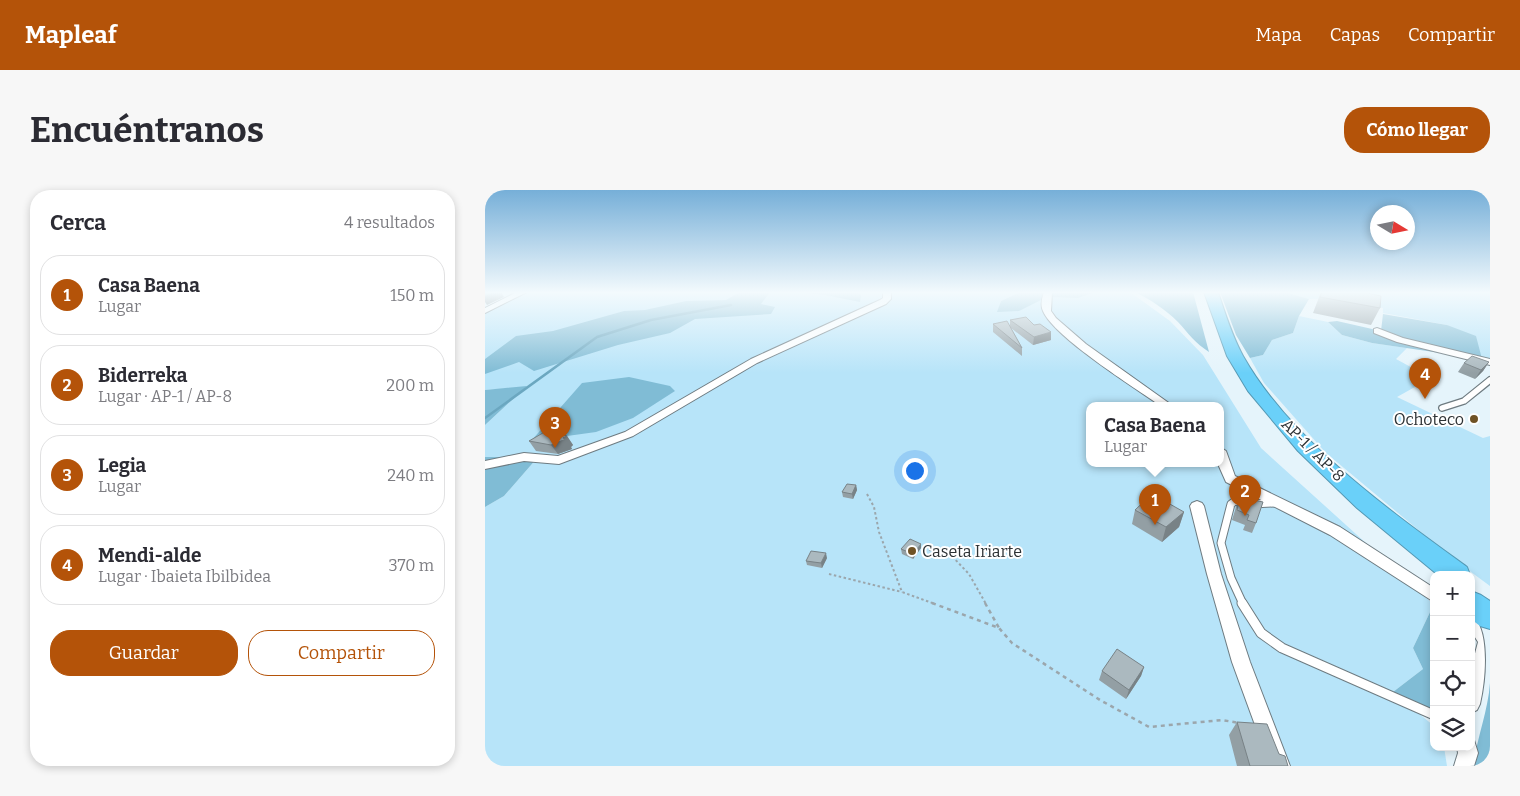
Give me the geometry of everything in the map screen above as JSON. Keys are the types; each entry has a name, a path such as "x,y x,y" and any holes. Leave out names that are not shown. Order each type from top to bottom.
{"highway":[{"name":"AP-1 / AP-8","path":"1208,319 1223,357 1243,389 1273,427 1342,497 1430,571"},
{"name":"AP-1 / AP-8","path":"1219,319 1236,358 1257,389 1287,425 1356,493 1452,571"},
{"path":"1475,589 1490,600"},
{"path":"1475,606 1490,617"}],"street":[{"path":"485,466 524,458 539,457 559,460 629,434 754,361 846,319"},
{"path":"1051,319 1081,344 1162,402"},
{"path":"1377,330 1400,340 1490,362"},
{"path":"1224,463 1230,480 1335,531 1430,593"},
{"path":"1197,506 1214,574 1241,662 1280,766"},
{"path":"1475,625 1487,641 1475,688"},
{"path":"1464,766 1468,751"}],"lane":[{"path":"1442,408 1464,401 1490,380"},
{"path":"1280,503 1252,504 1235,501 1231,504 1221,543 1231,578 1246,611 1261,633 1282,648 1430,713"}],"path":[{"path":"867,494 874,507 879,532 902,592"},
{"path":"929,550 949,553 969,574 999,628 1012,643 1100,700 1149,727 1222,720 1266,728"},
{"path":"829,574 902,592 999,628"}],"shaded area":[{"path":"485,319 1167,319 1203,355 1261,448 1430,601 1430,612 1413,648 1423,669 1393,692 1430,723 1430,751 1445,751 1447,766 485,766 485,507 504,496 538,457 485,457 485,425 526,387 485,390"},
{"path":"596,319 697,319 670,333 618,345 534,371 519,362 485,374 485,359 516,336 553,331"},
{"path":"1175,319 1200,319 1209,352 1196,342"},
{"path":"1230,319 1298,319 1293,333 1272,340 1263,355 1250,358 1236,335"},
{"path":"1298,319 1313,319 1328,322 1342,335 1372,343 1407,348 1396,359 1431,378 1397,397 1483,438 1490,436 1490,586 1475,575 1475,571 1470,571 1452,558 1326,453 1264,383 1250,358 1263,355 1272,340 1293,333"},
{"path":"1382,319 1411,319 1447,325 1476,336 1482,359 1372,343 1342,335 1328,322 1337,321 1381,331"},
{"path":"1414,319 1490,319 1490,360 1482,359 1447,325"},
{"path":"629,377 670,386 675,391 633,418 596,432 531,441 582,383"},
{"path":"527,386 485,425 485,390"},
{"path":"485,457 538,457 504,496 485,507"},
{"path":"1430,612 1430,709 1393,692 1423,669 1413,648"},
{"path":"1490,683 1490,766 1473,766 1487,704"}],"building":[{"path":"1028,319 1034,325 1040,324 1051,332 1034,337 1010,320"},
{"path":"1007,321 1022,348 993,324"},
{"path":"1472,356 1489,362 1481,370 1464,363"},
{"path":"548,430 567,436 563,438 566,439 551,445 529,441"},
{"path":"847,484 856,485 852,494 842,492"},
{"path":"1152,494 1184,512 1166,527 1135,510"},
{"path":"1240,497 1263,502 1256,523 1247,520 1249,515 1237,510"},
{"path":"910,539 921,544 913,554 901,549"},
{"path":"811,551 826,553 821,563 806,561"},
{"path":"1117,649 1144,667 1129,690 1102,671"},
{"path":"1237,722 1267,724 1279,754 1285,756 1288,766 1250,766"}],"waterway":[{"path":"485,418 597,337 657,319"}],"place":[{"name":"Mendi-alde","path":"1425,399"},
{"name":"Ochoteco","path":"1474,419"},
{"name":"Legia","path":"555,448"},
{"name":"Biderreka","path":"1245,516"},
{"name":"Casa Baena","path":"1155,525"},
{"name":"Caseta Iriarte","path":"912,551"}]}
